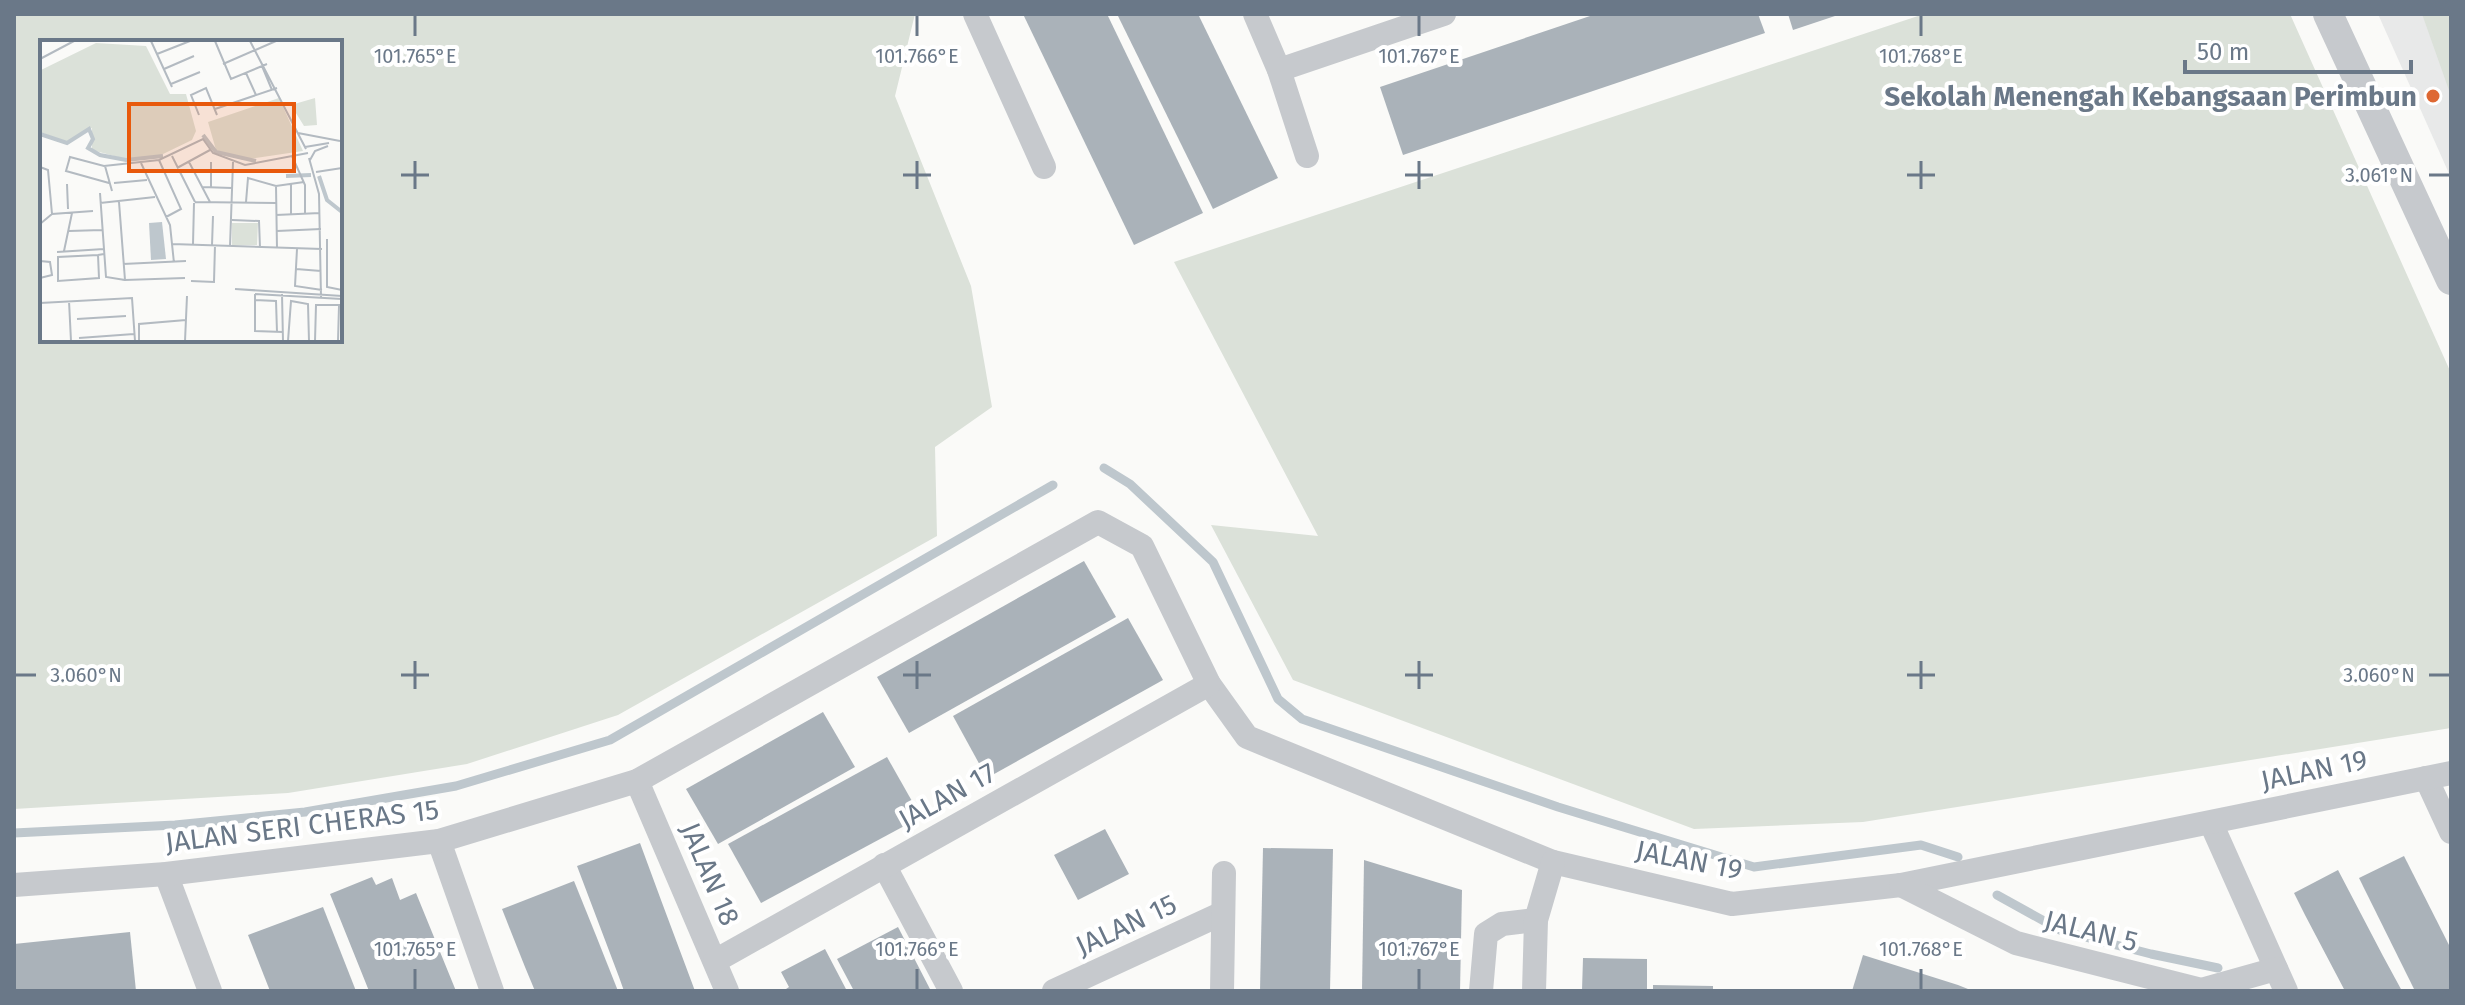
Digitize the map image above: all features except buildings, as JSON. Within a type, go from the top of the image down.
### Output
[{"type":"street","points":[[975,14],[1044,167]]},
{"type":"street","points":[[1255,14],[1279,70],[1307,156]]},
{"type":"street","points":[[1279,70],[1444,14]]},
{"type":"street","points":[[2328,14],[2451,280]]},
{"type":"street","name":"JALAN 19","points":[[637,781],[1098,522],[1142,546],[1209,684],[1247,737],[1553,862],[1732,904],[1901,885],[2451,773]]},
{"type":"street","name":"JALAN 17","points":[[715,961],[1209,684]]},
{"type":"street","points":[[2426,778],[2451,832]]},
{"type":"street","name":"JALAN SERI CHERAS 15","points":[[14,885],[166,874],[439,841],[637,781]]},
{"type":"street","name":"JALAN 18","points":[[637,781],[727,991]]},
{"type":"street","name":"JALAN 5","points":[[1901,885],[2016,943],[2201,990],[2281,980],[2211,823]]},
{"type":"street","points":[[439,841],[492,991]]},
{"type":"street","points":[[1534,991],[1536,920],[1553,862]]},
{"type":"street","points":[[884,865],[951,991]]},
{"type":"street","points":[[1222,991],[1224,873]]},
{"type":"street","points":[[166,874],[210,991]]},
{"type":"street","name":"JALAN 15","points":[[1054,991],[1223,913]]},
{"type":"street","points":[[1481,991],[1486,934],[1502,924],[1536,920]]},
{"type":"shaded area","points":[[14,14],[915,14],[895,96],[971,286],[992,407],[935,447],[937,536],[618,715],[467,764],[288,793],[14,809]]},
{"type":"shaded area","points":[[1924,14],[2290,14],[2451,373],[2451,728],[1863,822],[1694,829],[1293,680],[1211,525],[1318,536],[1174,262]]},
{"type":"shaded area","name":"Sekolah Menengah Kebangsaan Perimbun","points":[[2378,14],[2451,14],[2451,178]]},
{"type":"shaded area","points":[[2422,14],[2451,14],[2451,96]]},
{"type":"waterway","points":[[1104,468],[1130,484],[1213,562],[1278,699],[1302,719],[1558,807],[1754,867],[1921,845],[1958,857]]},
{"type":"waterway","points":[[14,833],[175,825],[305,812],[456,786],[610,740],[1053,485]]},
{"type":"waterway","points":[[1997,895],[2062,931],[2218,968]]},
{"type":"place","name":"Sekolah Menengah Kebangsaan Perimbun","points":[[2433,96]]}]
